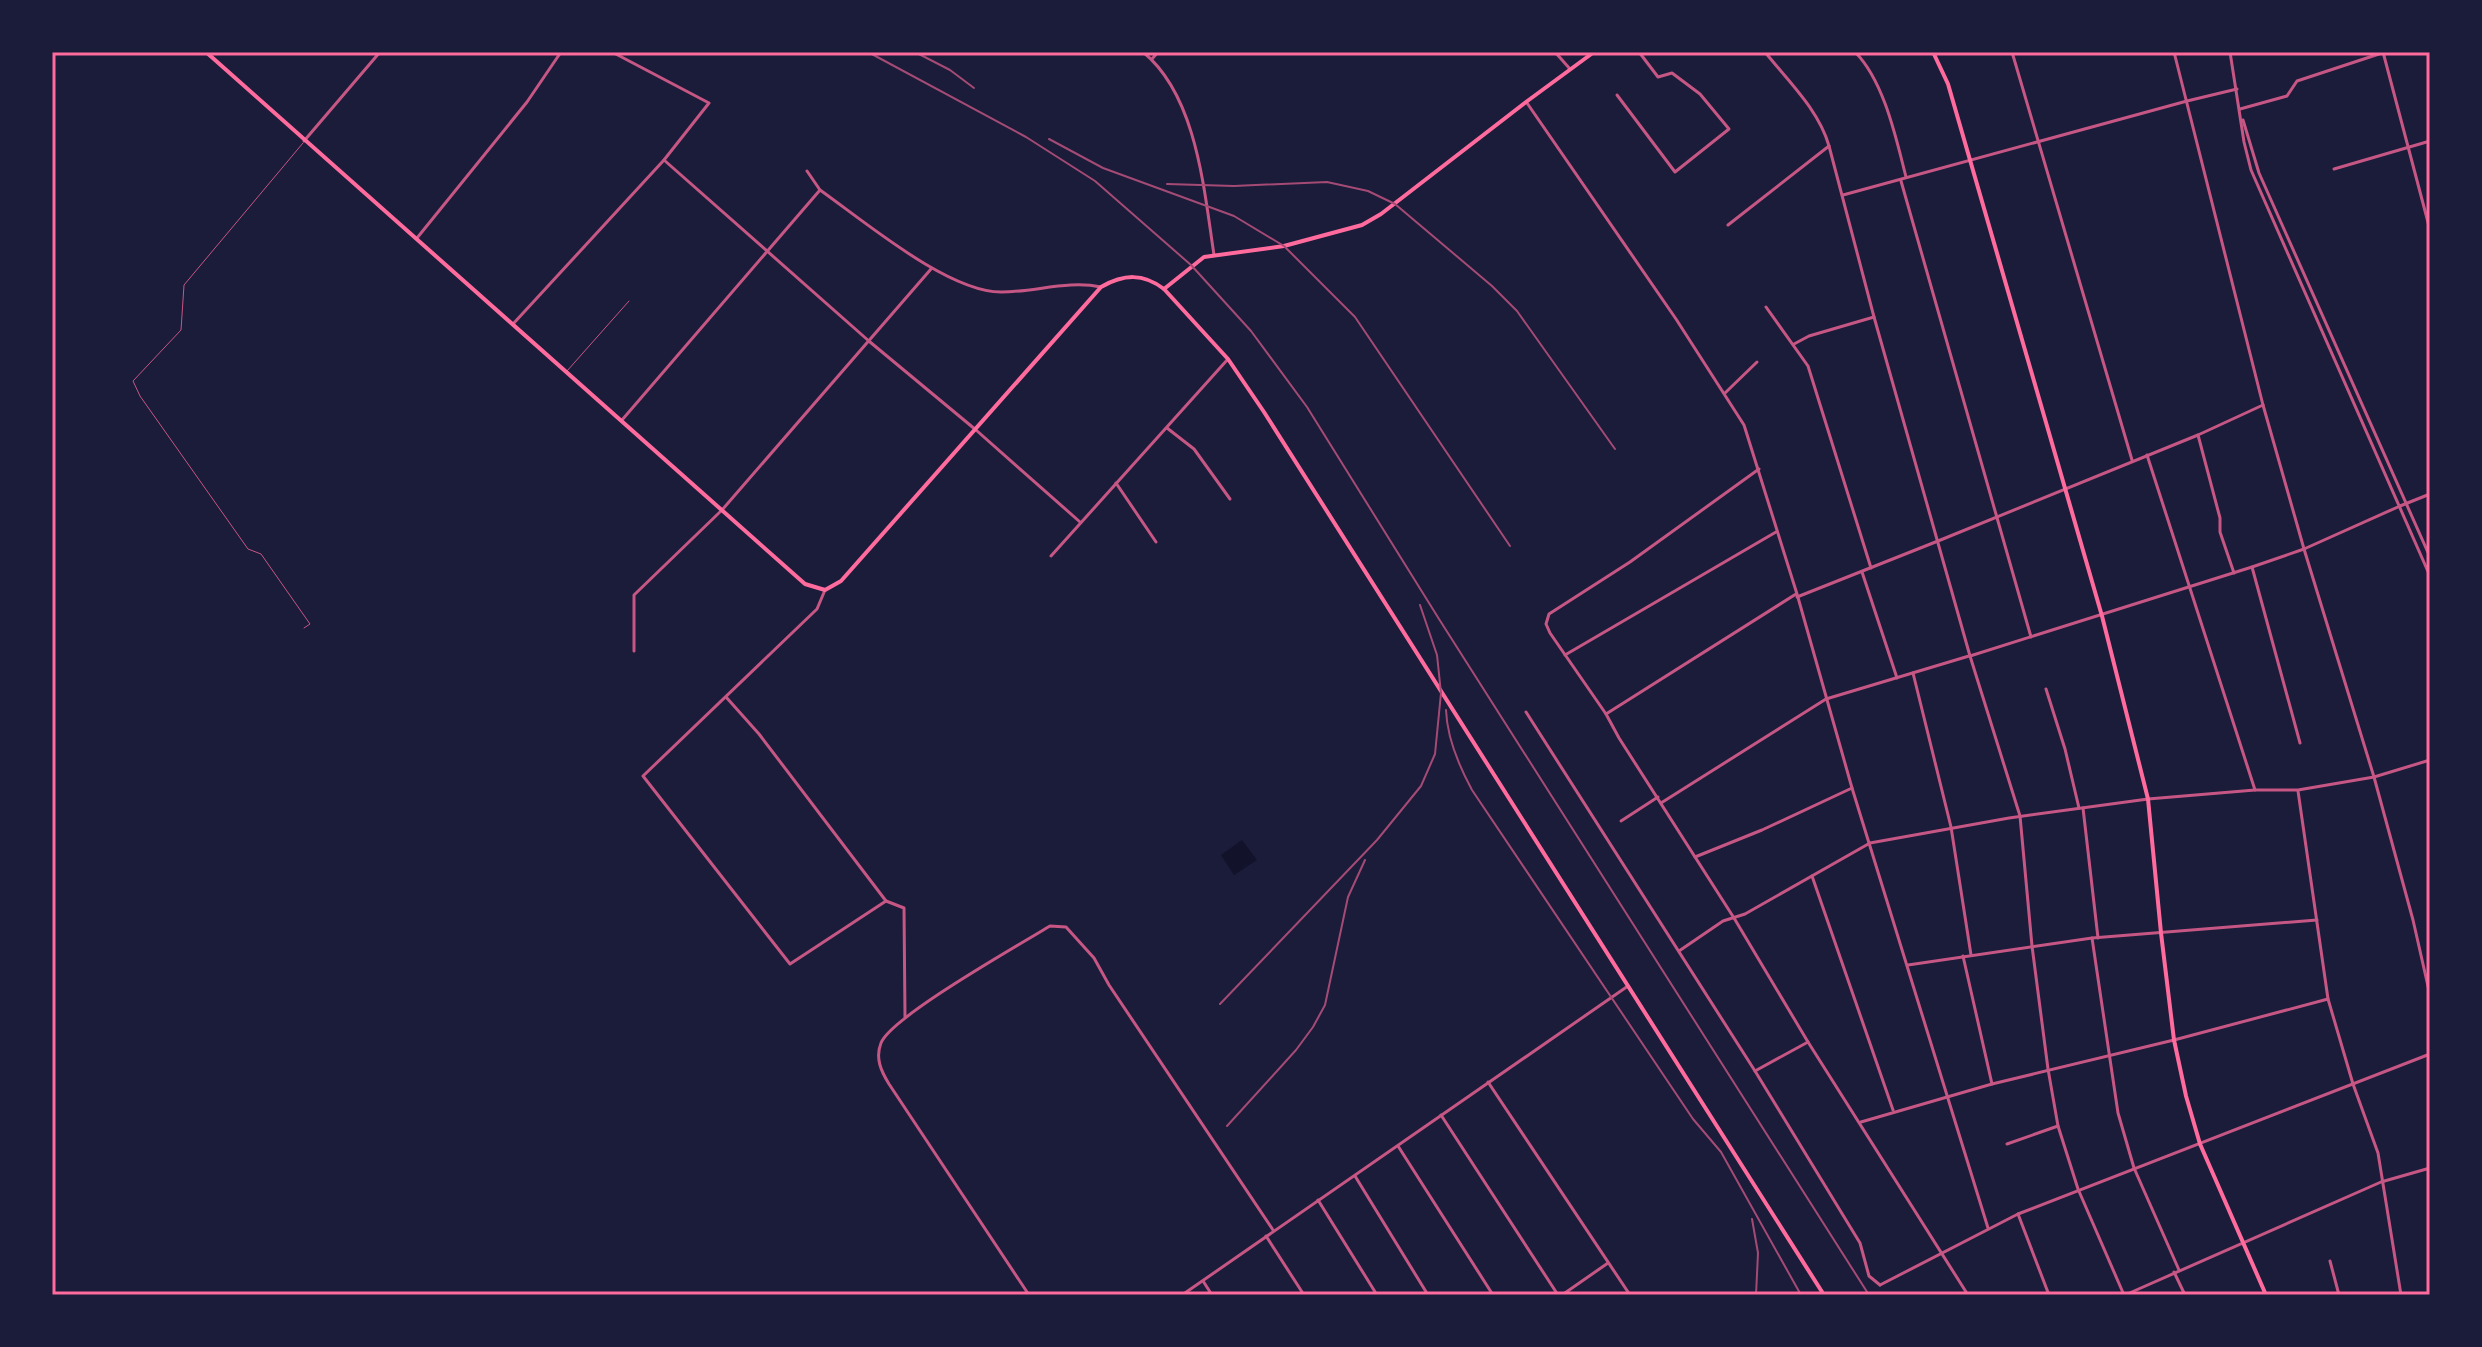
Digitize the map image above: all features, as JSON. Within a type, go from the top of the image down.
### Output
[{"type":"main road","points":[[206,52],[805,584],[825,590],[841,581],[1101,287],[1117,278],[1132,276],[1152,280],[1164,289],[1228,359],[1272,424],[1824,1295]]},
{"type":"main road","points":[[1164,289],[1204,257],[1284,246],[1362,225],[1395,204],[1594,52]]},
{"type":"main road","points":[[1933,52],[1948,84],[2102,616],[2148,799],[2174,1040],[2200,1144],[2266,1295]]},
{"type":"street","points":[[304,141],[380,52]]},
{"type":"street","points":[[417,238],[527,102],[561,52]]},
{"type":"street","points":[[513,324],[664,160],[709,103],[612,52]]},
{"type":"street","points":[[1143,52],[1152,59],[1180,99],[1199,169],[1214,255]]},
{"type":"street","points":[[1152,59],[1158,52]]},
{"type":"street","points":[[1555,52],[1570,69]]},
{"type":"street","points":[[1617,95],[1675,172],[1729,129],[1700,94],[1672,73],[1658,77],[1639,52]]},
{"type":"street","points":[[1765,52],[1815,114],[1825,132],[1970,656],[2020,816],[2032,946],[2058,1126],[2078,1189],[2124,1295],[2381,1182],[2430,1168]]},
{"type":"street","points":[[1855,52],[1865,61],[1882,93],[1907,179]]},
{"type":"street","points":[[2012,52],[2132,460]]},
{"type":"street","points":[[2174,52],[2263,405],[2374,777],[2430,995]]},
{"type":"street","points":[[2230,52],[2251,170],[2430,576]]},
{"type":"street","points":[[2240,109],[2287,96],[2297,81],[2384,52],[2429,226],[2430,279]]},
{"type":"street","points":[[1843,195],[2237,89]]},
{"type":"street","points":[[1526,102],[1744,425],[1988,1228]]},
{"type":"street","points":[[2240,109],[2259,173],[2430,557]]},
{"type":"street","points":[[2334,169],[2430,141]]},
{"type":"street","points":[[1728,225],[1829,146]]},
{"type":"street","points":[[664,160],[1080,522]]},
{"type":"street","points":[[807,171],[820,190],[931,269],[972,286],[999,293],[1084,283],[1101,287]]},
{"type":"street","points":[[1901,181],[2031,637]]},
{"type":"street","points":[[622,420],[820,190]]},
{"type":"street","points":[[634,651],[634,595],[722,510],[931,269]]},
{"type":"street","points":[[1766,307],[1808,366],[1871,568]]},
{"type":"street","points":[[1793,345],[1809,336],[1874,317]]},
{"type":"street","points":[[1051,556],[1228,359]]},
{"type":"street","points":[[1724,393],[1757,362]]},
{"type":"street","points":[[1606,714],[1797,596],[2198,435],[2263,405]]},
{"type":"street","points":[[1167,428],[1194,449],[1230,499]]},
{"type":"street","points":[[2198,435],[2220,518],[2220,532],[2234,573]]},
{"type":"street","points":[[2147,455],[2255,790]]},
{"type":"street","points":[[1759,469],[1630,562],[1549,614],[1546,624],[1606,714],[1968,1295]]},
{"type":"street","points":[[1116,483],[1156,542]]},
{"type":"street","points":[[1661,803],[1826,699],[2102,616],[2252,567],[2304,549],[2430,494]]},
{"type":"street","points":[[1565,655],[1777,531]]},
{"type":"street","points":[[2252,567],[2300,743]]},
{"type":"street","points":[[1862,572],[1897,678]]},
{"type":"street","points":[[825,590],[817,609],[643,776],[790,964],[886,901]]},
{"type":"street","points":[[1913,673],[1951,827],[1971,955]]},
{"type":"street","points":[[2046,689],[2081,808],[2098,938]]},
{"type":"street","points":[[726,697],[759,734],[886,901],[904,908],[905,1017]]},
{"type":"street","points":[[1526,712],[1755,1071],[1860,1243],[1869,1276],[1880,1285],[2018,1214],[2430,1054]]},
{"type":"street","points":[[1679,951],[1723,921],[1745,914],[1870,843],[2020,816],[2148,799],[2255,790],[2298,790],[2374,777],[2430,760]]},
{"type":"street","points":[[1695,857],[1852,788]]},
{"type":"street","points":[[2298,790],[2328,999],[2353,1084],[2378,1153],[2401,1295]]},
{"type":"street","points":[[1621,821],[1658,797]]},
{"type":"street","points":[[1812,876],[1894,1111]]},
{"type":"street","points":[[1906,965],[2092,938],[2317,920]]},
{"type":"street","points":[[1029,1295],[880,1070],[878,1059],[881,1042],[905,1017],[1050,926],[1066,927],[1094,958],[1274,1231]]},
{"type":"street","points":[[2092,938],[2118,1113],[2134,1168],[2185,1295]]},
{"type":"street","points":[[1963,956],[1992,1084]]},
{"type":"street","points":[[1182,1295],[1628,986]]},
{"type":"street","points":[[1861,1122],[2048,1069],[2108,1057],[2328,999]]},
{"type":"street","points":[[1755,1071],[1808,1042]]},
{"type":"street","points":[[1488,1082],[1630,1295]]},
{"type":"street","points":[[1441,1115],[1560,1295],[1608,1263]]},
{"type":"street","points":[[2007,1144],[2058,1126]]},
{"type":"street","points":[[1397,1145],[1493,1295]]},
{"type":"street","points":[[1354,1175],[1428,1295]]},
{"type":"street","points":[[1318,1200],[1377,1295]]},
{"type":"street","points":[[2018,1214],[2049,1295]]},
{"type":"street","points":[[1266,1236],[1304,1295]]},
{"type":"street","points":[[2330,1261],[2339,1295]]},
{"type":"street","points":[[1203,1280],[1212,1295]]},
{"type":"lane","points":[[304,141],[184,285],[181,330],[133,381],[140,396],[248,549],[261,554],[302,612],[310,624],[304,628]]},
{"type":"lane","points":[[567,371],[629,301]]},
{"type":"shaded area","points":[[1242,840],[1257,860],[1234,875],[1221,855]]},
{"type":"railway","points":[[868,52],[1026,137],[1095,181],[1191,265],[1251,331],[1307,407],[1869,1295]]},
{"type":"railway","points":[[915,52],[950,70],[974,88]]},
{"type":"railway","points":[[1049,139],[1103,168],[1234,216],[1284,246],[1355,317],[1510,546]]},
{"type":"railway","points":[[1167,184],[1234,186],[1327,182],[1368,191],[1395,204],[1517,311],[1615,449]]},
{"type":"railway","points":[[1220,1004],[1377,840],[1421,786],[1435,754],[1441,693],[1437,655],[1420,605]]},
{"type":"railway","points":[[1446,710],[1454,752],[1472,790],[1693,1119],[1721,1152],[1801,1295]]},
{"type":"railway","points":[[1227,1126],[1296,1050],[1325,1005],[1348,897],[1365,860]]},
{"type":"railway","points":[[1752,1219],[1758,1253],[1756,1295]]}]
